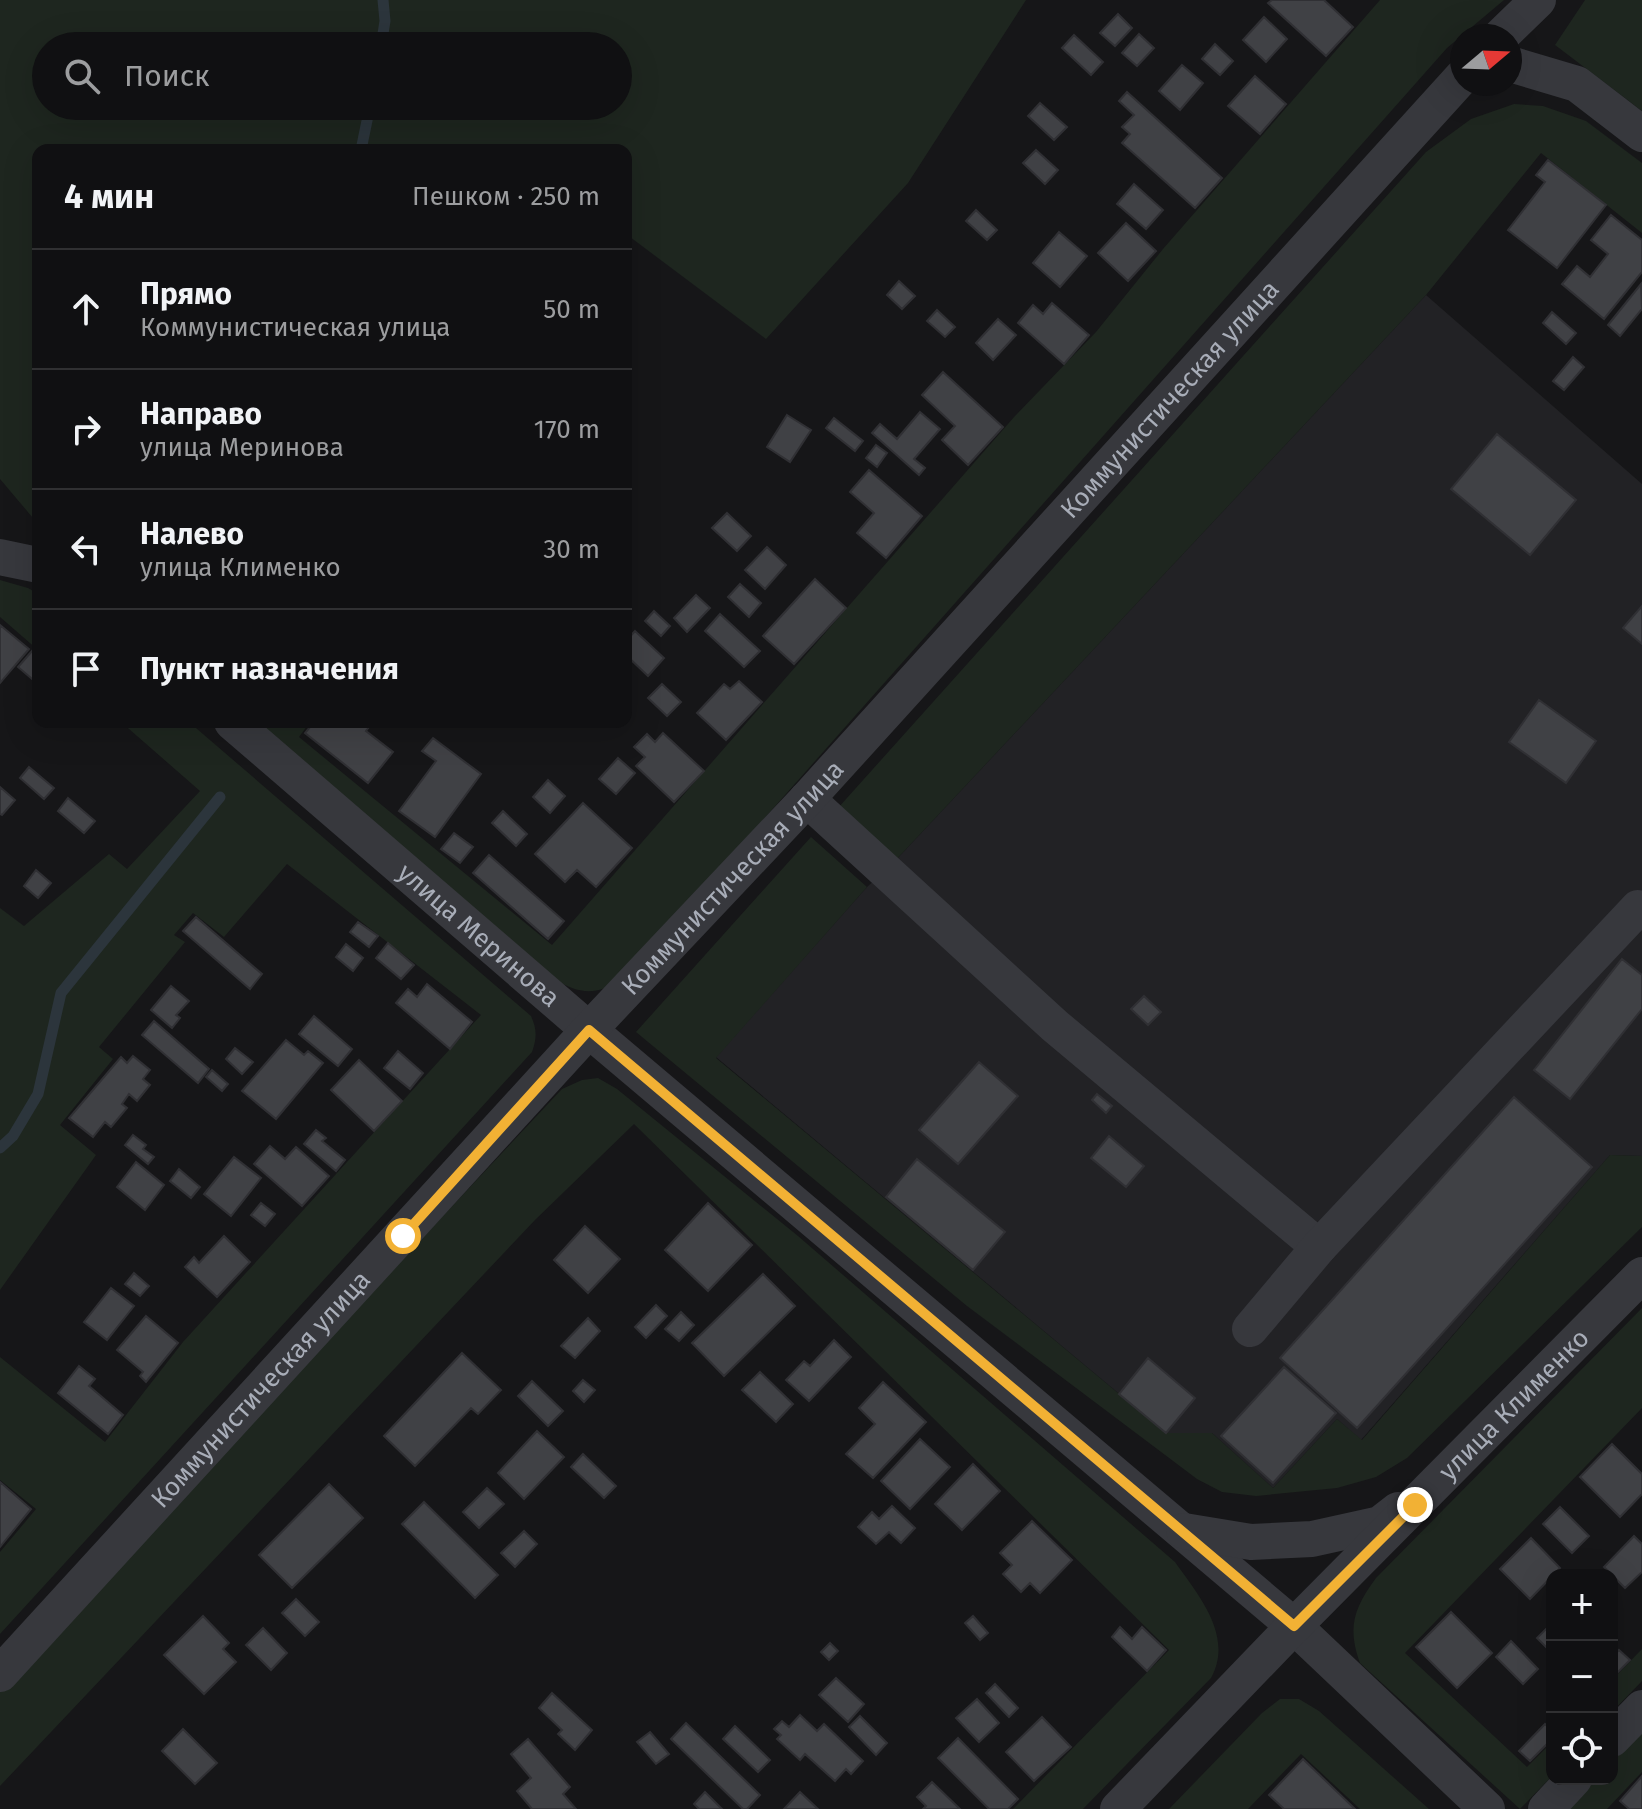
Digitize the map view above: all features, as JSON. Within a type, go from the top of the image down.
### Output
[{"type":"street","points":[[1513,24],[1538,0]]},
{"type":"street","points":[[1522,68],[1577,84],[1642,134]]},
{"type":"street","name":"Коммунистическая улица","points":[[0,1674],[589,1030],[807,799],[1450,90]]},
{"type":"street","name":"улица Меринова","points":[[240,729],[589,1030],[1294,1626],[1487,1809]]},
{"type":"street","points":[[807,799],[1055,1026],[1319,1247]]},
{"type":"street","points":[[1250,1329],[1319,1247],[1638,908]]},
{"type":"street","name":"улица Клименко","points":[[1118,1809],[1294,1626],[1642,1275]]},
{"type":"street","points":[[1183,1531],[1251,1542],[1312,1539],[1380,1524],[1456,1465]]},
{"type":"street","points":[[1618,1733],[1642,1708]]},
{"type":"street","points":[[1546,1809],[1568,1785]]},
{"type":"shaded area","points":[[0,0],[1026,0],[908,183],[766,339],[632,238],[632,144],[32,144],[32,517],[0,479]]},
{"type":"shaded area","points":[[1380,0],[1504,0],[1476,24],[1450,24],[1450,45],[621,980],[603,989],[587,991],[571,988],[554,979],[263,728],[306,728],[299,737],[552,945],[1015,416],[1096,332],[1163,249]]},
{"type":"shaded area","points":[[1585,0],[1642,0],[1642,111],[1555,45]]},
{"type":"shaded area","points":[[1514,104],[1543,106],[1586,121],[1642,163],[1642,233],[1541,153],[1426,295],[893,863],[838,808],[1426,152],[1471,119]]},
{"type":"shaded area","points":[[1426,295],[1642,484],[1642,1156],[1610,1155],[1361,1440],[1337,1419],[1273,1488],[1212,1433],[1166,1433],[716,1057],[867,887],[893,863]]},
{"type":"shaded area","points":[[0,580],[32,590],[32,645],[0,617]]},
{"type":"shaded area","points":[[128,728],[196,728],[531,1016],[535,1029],[532,1052],[0,1634],[0,1552],[36,1509],[0,1480],[0,1357],[105,1442],[183,1342],[481,1015],[287,864],[224,937],[193,913],[174,935],[185,942],[99,1047],[113,1059],[60,1125],[96,1155],[0,1290],[0,908],[24,926],[109,854],[127,869],[200,791]]},
{"type":"shaded area","points":[[811,837],[867,887],[716,1058],[1166,1433],[1212,1433],[1273,1488],[1337,1419],[1362,1440],[1610,1155],[1642,1156],[1642,1227],[1407,1458],[1376,1477],[1337,1488],[1256,1496],[1222,1492],[1197,1479],[967,1306],[636,1032]]},
{"type":"shaded area","points":[[598,1078],[617,1089],[798,1236],[1175,1562],[1203,1603],[1216,1632],[1217,1662],[1211,1678],[1083,1809],[1013,1809],[1169,1650],[634,1124],[535,1220],[0,1786],[0,1688],[562,1089],[582,1080]]},
{"type":"shaded area","points":[[1642,1308],[1642,1408],[1405,1653],[1527,1767],[1546,1748],[1546,1782],[1520,1809],[1360,1663],[1354,1639],[1355,1618],[1362,1599],[1376,1578]]},
{"type":"shaded area","points":[[1642,1649],[1642,1681],[1618,1706],[1618,1674]]},
{"type":"shaded area","points":[[1280,1699],[1299,1699],[1319,1711],[1429,1809],[1360,1809],[1301,1754],[1248,1809],[1169,1809],[1262,1713]]},
{"type":"shaded area","points":[[1642,1730],[1642,1772],[1607,1809],[1567,1809],[1589,1785],[1618,1785],[1618,1756]]},
{"type":"building","points":[[1272,0],[1324,0],[1353,27],[1326,56],[1268,3]]},
{"type":"building","points":[[1118,14],[1132,28],[1115,46],[1100,33]]},
{"type":"building","points":[[1264,17],[1287,39],[1266,62],[1243,40]]},
{"type":"building","points":[[1139,34],[1154,48],[1137,66],[1122,53]]},
{"type":"building","points":[[1074,35],[1103,62],[1091,75],[1062,48]]},
{"type":"building","points":[[1215,44],[1233,61],[1220,75],[1202,59]]},
{"type":"building","points":[[1182,65],[1203,83],[1180,110],[1159,91]]},
{"type":"building","points":[[1255,76],[1286,104],[1260,134],[1228,106]]},
{"type":"building","points":[[1127,92],[1222,178],[1195,208],[1122,143],[1130,134],[1122,127],[1134,115],[1119,101]]},
{"type":"building","points":[[1040,103],[1067,127],[1054,140],[1028,116]]},
{"type":"building","points":[[1036,150],[1058,170],[1045,184],[1023,163]]},
{"type":"building","points":[[1548,160],[1606,205],[1557,268],[1508,230],[1545,182],[1536,175]]},
{"type":"building","points":[[1134,184],[1163,210],[1146,229],[1117,204]]},
{"type":"building","points":[[976,210],[997,230],[987,240],[966,221]]},
{"type":"building","points":[[1611,215],[1642,240],[1642,272],[1604,319],[1562,284],[1577,266],[1590,277],[1608,254],[1591,240]]},
{"type":"building","points":[[1126,223],[1156,251],[1128,281],[1098,253]]},
{"type":"building","points":[[1059,232],[1087,256],[1060,287],[1033,263]]},
{"type":"building","points":[[899,281],[915,296],[902,309],[887,295]]},
{"type":"building","points":[[1641,284],[1642,309],[1620,336],[1608,325]]},
{"type":"building","points":[[1052,303],[1089,335],[1064,364],[1018,323],[1033,305],[1043,314]]},
{"type":"building","points":[[937,310],[955,327],[945,337],[927,321]]},
{"type":"building","points":[[1552,312],[1576,333],[1566,344],[1543,323]]},
{"type":"building","points":[[998,319],[1016,335],[993,360],[976,343]]},
{"type":"building","points":[[1573,357],[1584,367],[1564,390],[1553,381]]},
{"type":"building","points":[[943,372],[1003,427],[968,465],[942,440],[955,426],[922,395]]},
{"type":"building","points":[[920,412],[940,429],[914,459],[925,468],[919,475],[872,433],[880,424],[897,439]]},
{"type":"building","points":[[787,415],[811,430],[790,462],[767,447]]},
{"type":"building","points":[[834,418],[863,441],[855,451],[826,428]]},
{"type":"building","points":[[1497,434],[1576,500],[1530,555],[1451,489]]},
{"type":"building","points":[[876,445],[887,453],[877,467],[866,458]]},
{"type":"building","points":[[869,470],[922,516],[886,558],[857,533],[874,513],[850,492]]},
{"type":"building","points":[[727,513],[751,536],[737,551],[712,528]]},
{"type":"building","points":[[767,547],[786,565],[765,589],[745,570]]},
{"type":"building","points":[[815,579],[846,608],[794,664],[763,636]]},
{"type":"building","points":[[740,584],[761,603],[749,617],[728,597]]},
{"type":"building","points":[[696,595],[710,608],[687,632],[674,618]]},
{"type":"building","points":[[1642,606],[1642,644],[1623,628]]},
{"type":"building","points":[[654,611],[670,626],[661,636],[645,621]]},
{"type":"building","points":[[720,614],[760,651],[744,667],[705,631]]},
{"type":"building","points":[[0,625],[29,649],[0,683]]},
{"type":"building","points":[[635,631],[664,658],[648,676],[632,661],[632,634]]},
{"type":"building","points":[[32,651],[32,679],[18,667]]},
{"type":"building","points":[[739,681],[762,702],[726,740],[697,713],[724,684],[730,689]]},
{"type":"building","points":[[662,684],[681,702],[667,716],[648,698]]},
{"type":"building","points":[[1539,700],[1596,741],[1566,783],[1509,742]]},
{"type":"building","points":[[309,728],[368,728],[366,731],[393,752],[368,783],[305,733]]},
{"type":"building","points":[[663,733],[704,771],[674,802],[636,766],[645,757],[634,747],[647,734],[655,742]]},
{"type":"building","points":[[433,738],[481,774],[435,837],[399,811],[436,761],[422,751]]},
{"type":"building","points":[[618,758],[635,773],[616,794],[599,779]]},
{"type":"building","points":[[29,767],[54,788],[44,799],[20,778]]},
{"type":"building","points":[[548,780],[565,796],[550,813],[533,797]]},
{"type":"building","points":[[0,787],[15,800],[2,815],[0,814]]},
{"type":"building","points":[[68,798],[95,821],[84,833],[58,811]]},
{"type":"building","points":[[583,803],[632,848],[596,887],[577,870],[565,882],[535,854]]},
{"type":"building","points":[[503,811],[527,834],[516,846],[492,823]]},
{"type":"building","points":[[454,833],[473,847],[460,863],[441,849]]},
{"type":"building","points":[[489,855],[564,921],[548,939],[473,873]]},
{"type":"building","points":[[36,870],[51,883],[38,898],[24,886]]},
{"type":"building","points":[[196,917],[262,974],[250,989],[183,931]]},
{"type":"building","points":[[358,922],[378,936],[369,947],[350,932]]},
{"type":"building","points":[[388,943],[414,965],[401,979],[376,958]]},
{"type":"building","points":[[346,944],[363,958],[353,971],[336,957]]},
{"type":"building","points":[[1622,959],[1642,975],[1642,1009],[1570,1099],[1534,1070]]},
{"type":"building","points":[[427,984],[472,1022],[450,1049],[396,1003],[408,989],[417,997]]},
{"type":"building","points":[[171,986],[189,1001],[176,1015],[180,1018],[172,1028],[151,1010]]},
{"type":"building","points":[[1144,996],[1161,1012],[1148,1025],[1131,1009]]},
{"type":"building","points":[[314,1016],[352,1049],[338,1066],[299,1034]]},
{"type":"building","points":[[154,1021],[209,1069],[198,1083],[142,1035]]},
{"type":"building","points":[[286,1040],[304,1055],[308,1051],[323,1063],[276,1119],[242,1091]]},
{"type":"building","points":[[235,1048],[253,1062],[242,1074],[226,1059]]},
{"type":"building","points":[[398,1051],[423,1073],[410,1089],[384,1068]]},
{"type":"building","points":[[133,1056],[150,1070],[143,1079],[150,1085],[137,1101],[129,1094],[122,1104],[127,1108],[111,1127],[105,1122],[93,1137],[69,1118],[121,1057],[127,1063]]},
{"type":"building","points":[[359,1060],[402,1101],[374,1131],[331,1090]]},
{"type":"building","points":[[979,1062],[1018,1096],[958,1164],[919,1130]]},
{"type":"building","points":[[212,1070],[228,1084],[222,1091],[206,1077]]},
{"type":"building","points":[[1097,1094],[1112,1106],[1106,1113],[1092,1100]]},
{"type":"building","points":[[1514,1097],[1592,1167],[1357,1428],[1280,1358]]},
{"type":"building","points":[[316,1130],[326,1138],[322,1141],[345,1160],[336,1171],[304,1144]]},
{"type":"building","points":[[133,1135],[146,1145],[143,1149],[154,1157],[148,1164],[125,1145]]},
{"type":"building","points":[[1109,1136],[1144,1166],[1126,1187],[1091,1158]]},
{"type":"building","points":[[270,1146],[285,1159],[296,1147],[329,1176],[302,1206],[254,1164]]},
{"type":"building","points":[[234,1157],[261,1178],[231,1216],[204,1194]]},
{"type":"building","points":[[917,1159],[1005,1232],[973,1270],[886,1197]]},
{"type":"building","points":[[136,1162],[164,1185],[145,1210],[117,1187]]},
{"type":"building","points":[[179,1169],[200,1187],[191,1198],[170,1181]]},
{"type":"building","points":[[261,1203],[275,1214],[265,1226],[251,1215]]},
{"type":"building","points":[[708,1203],[752,1245],[708,1291],[665,1250]]},
{"type":"building","points":[[585,1226],[620,1259],[588,1293],[554,1260]]},
{"type":"building","points":[[224,1236],[250,1262],[217,1297],[185,1267],[194,1257],[199,1263]]},
{"type":"building","points":[[134,1273],[149,1286],[140,1296],[125,1284]]},
{"type":"building","points":[[763,1274],[795,1306],[724,1376],[692,1343]]},
{"type":"building","points":[[111,1288],[134,1306],[107,1340],[84,1322]]},
{"type":"building","points":[[656,1305],[667,1316],[646,1338],[635,1327]]},
{"type":"building","points":[[681,1312],[694,1325],[679,1341],[665,1329]]},
{"type":"building","points":[[146,1316],[178,1343],[146,1382],[140,1376],[143,1372],[117,1350]]},
{"type":"building","points":[[588,1318],[600,1331],[575,1358],[561,1346]]},
{"type":"building","points":[[834,1340],[851,1357],[809,1401],[786,1380],[804,1361],[810,1366]]},
{"type":"building","points":[[462,1353],[501,1390],[478,1414],[471,1408],[415,1466],[384,1436]]},
{"type":"building","points":[[1148,1358],[1195,1398],[1166,1433],[1119,1394]]},
{"type":"building","points":[[79,1366],[95,1379],[89,1386],[123,1415],[108,1434],[58,1393]]},
{"type":"building","points":[[1284,1367],[1336,1413],[1273,1483],[1221,1436]]},
{"type":"building","points":[[760,1372],[793,1404],[776,1422],[742,1390]]},
{"type":"building","points":[[583,1380],[595,1390],[584,1402],[573,1391]]},
{"type":"building","points":[[532,1381],[563,1411],[548,1426],[518,1396]]},
{"type":"building","points":[[883,1382],[926,1422],[873,1478],[846,1454],[875,1424],[859,1408]]},
{"type":"building","points":[[537,1431],[564,1457],[524,1499],[498,1473]]},
{"type":"building","points":[[920,1439],[950,1467],[910,1509],[881,1481]]},
{"type":"building","points":[[1612,1444],[1642,1474],[1642,1494],[1620,1517],[1580,1477]]},
{"type":"building","points":[[583,1454],[616,1486],[604,1498],[571,1467]]},
{"type":"building","points":[[973,1464],[1000,1491],[962,1530],[935,1504]]},
{"type":"building","points":[[0,1482],[31,1509],[0,1547]]},
{"type":"building","points":[[329,1484],[363,1518],[292,1588],[259,1555]]},
{"type":"building","points":[[487,1488],[504,1504],[479,1528],[463,1512]]},
{"type":"building","points":[[424,1502],[498,1575],[475,1598],[402,1524]]},
{"type":"building","points":[[892,1506],[915,1528],[901,1543],[889,1532],[876,1544],[858,1527],[872,1512],[879,1519]]},
{"type":"building","points":[[1560,1507],[1589,1536],[1572,1553],[1543,1524]]},
{"type":"building","points":[[1032,1521],[1072,1560],[1040,1593],[1030,1583],[1021,1592],[1003,1574],[1012,1565],[1000,1553]]},
{"type":"building","points":[[524,1531],[537,1544],[515,1567],[501,1553]]},
{"type":"building","points":[[1634,1536],[1642,1544],[1642,1572],[1625,1588],[1618,1581],[1618,1569],[1604,1567]]},
{"type":"building","points":[[1531,1538],[1560,1568],[1546,1569],[1546,1582],[1530,1599],[1500,1569]]},
{"type":"building","points":[[296,1599],[319,1622],[305,1636],[282,1613]]},
{"type":"building","points":[[1451,1612],[1492,1653],[1457,1688],[1416,1647]]},
{"type":"building","points":[[203,1616],[229,1643],[223,1649],[236,1662],[204,1694],[164,1655]]},
{"type":"building","points":[[973,1616],[988,1633],[980,1640],[965,1623]]},
{"type":"building","points":[[1120,1627],[1132,1639],[1142,1627],[1166,1650],[1147,1671],[1112,1637]]},
{"type":"building","points":[[263,1628],[287,1653],[271,1670],[246,1645]]},
{"type":"building","points":[[1546,1629],[1546,1647],[1537,1638]]},
{"type":"building","points":[[1511,1641],[1538,1669],[1523,1684],[1496,1657]]},
{"type":"building","points":[[830,1643],[838,1651],[829,1660],[821,1652]]},
{"type":"building","points":[[1618,1651],[1630,1660],[1618,1672]]},
{"type":"building","points":[[836,1678],[864,1704],[848,1722],[819,1695]]},
{"type":"building","points":[[995,1684],[1018,1708],[1009,1717],[986,1693]]},
{"type":"building","points":[[552,1693],[592,1730],[575,1750],[558,1734],[562,1730],[539,1708]]},
{"type":"building","points":[[977,1699],[999,1723],[979,1742],[956,1718]]},
{"type":"building","points":[[800,1715],[817,1731],[824,1724],[863,1761],[851,1774],[846,1769],[835,1781],[805,1754],[800,1760],[777,1739],[781,1735],[774,1729],[782,1721],[789,1727]]},
{"type":"building","points":[[860,1716],[887,1743],[876,1755],[849,1727]]},
{"type":"building","points":[[1042,1717],[1071,1747],[1034,1781],[1006,1752]]},
{"type":"building","points":[[686,1723],[760,1795],[747,1809],[743,1809],[671,1739]]},
{"type":"building","points":[[1546,1725],[1546,1745],[1530,1761],[1519,1751]]},
{"type":"building","points":[[735,1726],[770,1760],[758,1772],[723,1739]]},
{"type":"building","points":[[183,1729],[217,1763],[195,1784],[162,1751]]},
{"type":"building","points":[[650,1732],[669,1754],[656,1764],[637,1742]]},
{"type":"building","points":[[958,1738],[1018,1799],[1008,1809],[989,1809],[938,1758]]},
{"type":"building","points":[[528,1739],[570,1787],[563,1794],[576,1809],[532,1809],[517,1791],[531,1778],[511,1754]]},
{"type":"building","points":[[1303,1759],[1355,1809],[1284,1809],[1269,1795]]},
{"type":"building","points":[[1642,1776],[1642,1809],[1629,1809],[1620,1801]]},
{"type":"building","points":[[932,1782],[960,1809],[923,1809],[926,1806],[917,1797]]},
{"type":"building","points":[[705,1792],[722,1809],[699,1809],[694,1804]]},
{"type":"building","points":[[800,1792],[818,1809],[784,1809]]},
{"type":"waterway","points":[[383,0],[383,32]]},
{"type":"waterway","points":[[362,144],[367,120]]},
{"type":"waterway","points":[[0,1148],[13,1136],[38,1094],[61,993],[220,797]]},
{"type":"route","points":[[403,1236],[589,1030],[1294,1626],[1415,1505]]}]
